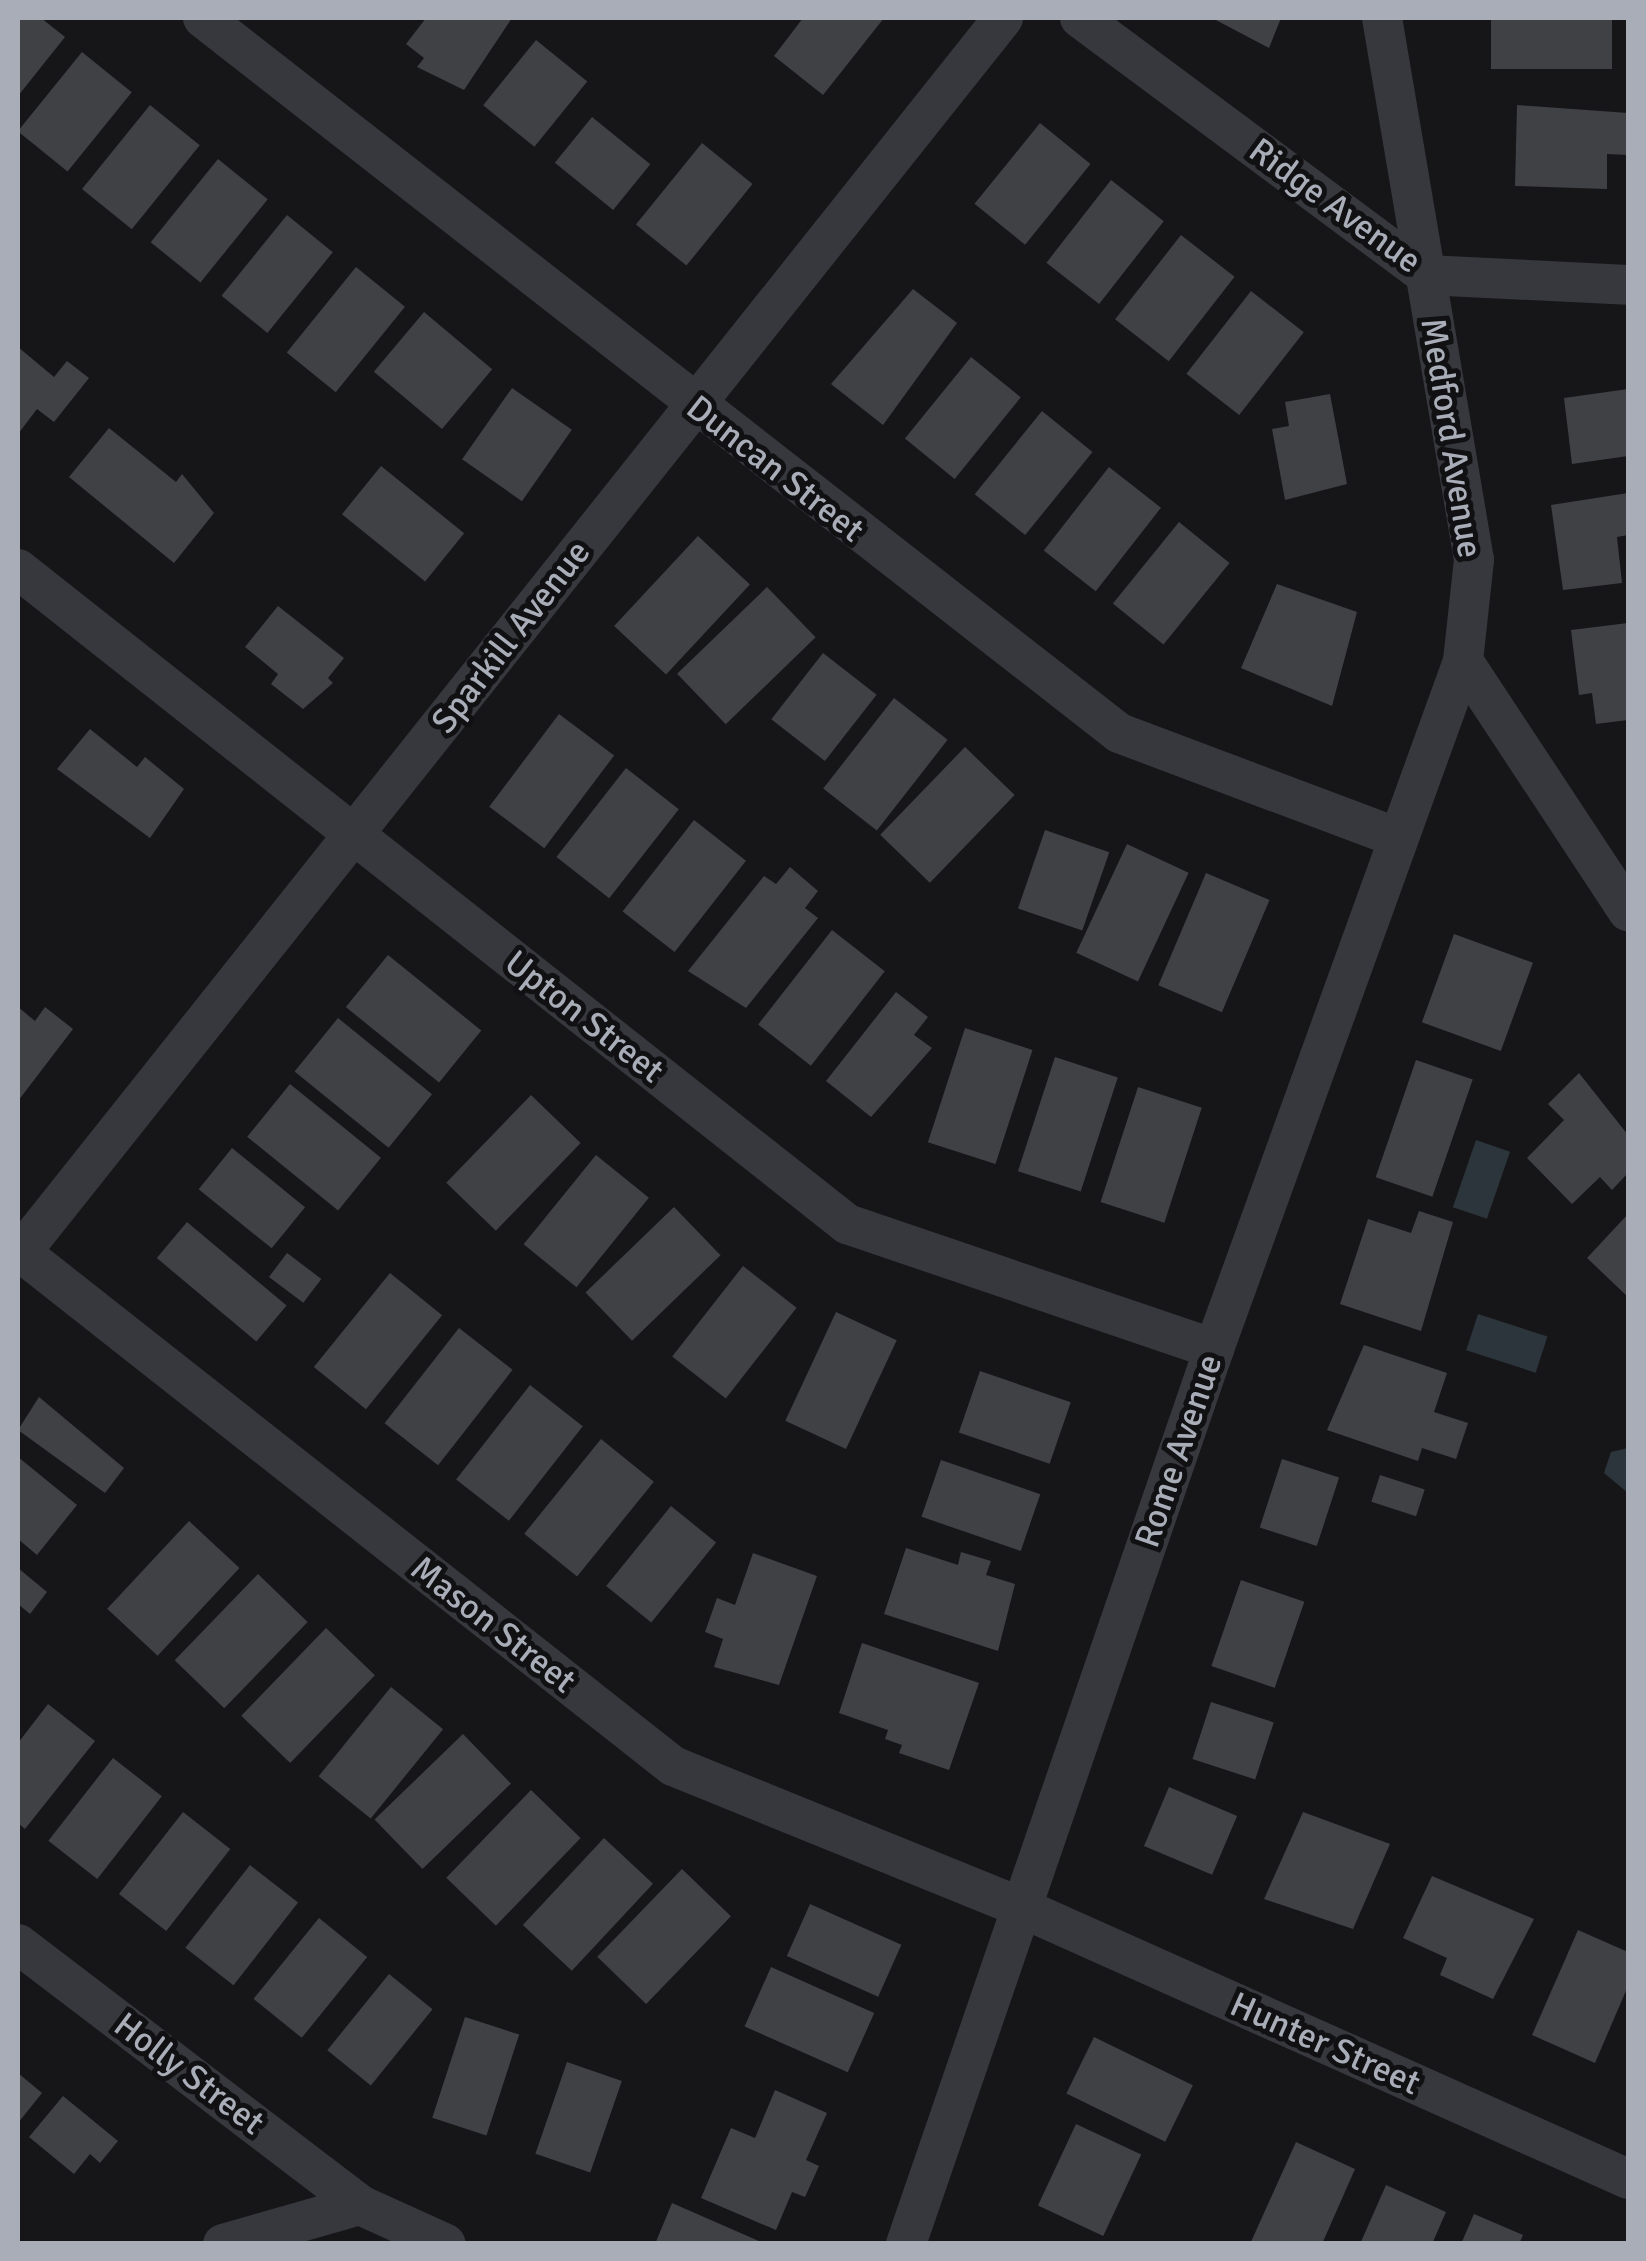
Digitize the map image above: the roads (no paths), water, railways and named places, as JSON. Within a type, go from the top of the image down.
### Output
[{"type":"street","name":"Duncan Street","points":[[203,18],[693,406],[1119,732],[1396,838]]},
{"type":"street","name":"Sparkill Avenue","points":[[18,1253],[1003,18]]},
{"type":"street","name":"Ridge Avenue","points":[[1080,18],[1426,275],[1628,285]]},
{"type":"street","name":"Medford Avenue","points":[[1382,18],[1474,560],[1463,662]]},
{"type":"street","name":"Upton Street","points":[[18,569],[847,1224],[1214,1349]]},
{"type":"street","name":"Rome Avenue","points":[[906,2244],[1214,1349],[1396,838],[1463,662]]},
{"type":"street","points":[[1463,662],[1628,911]]},
{"type":"street","name":"Mason Street","points":[[18,1253],[673,1766],[1022,1908]]},
{"type":"street","name":"Hunter Street","points":[[1022,1908],[1628,2179]]},
{"type":"street","name":"Holly Street","points":[[18,1944],[360,2205],[446,2244]]},
{"type":"street","points":[[223,2244],[360,2205]]}]
